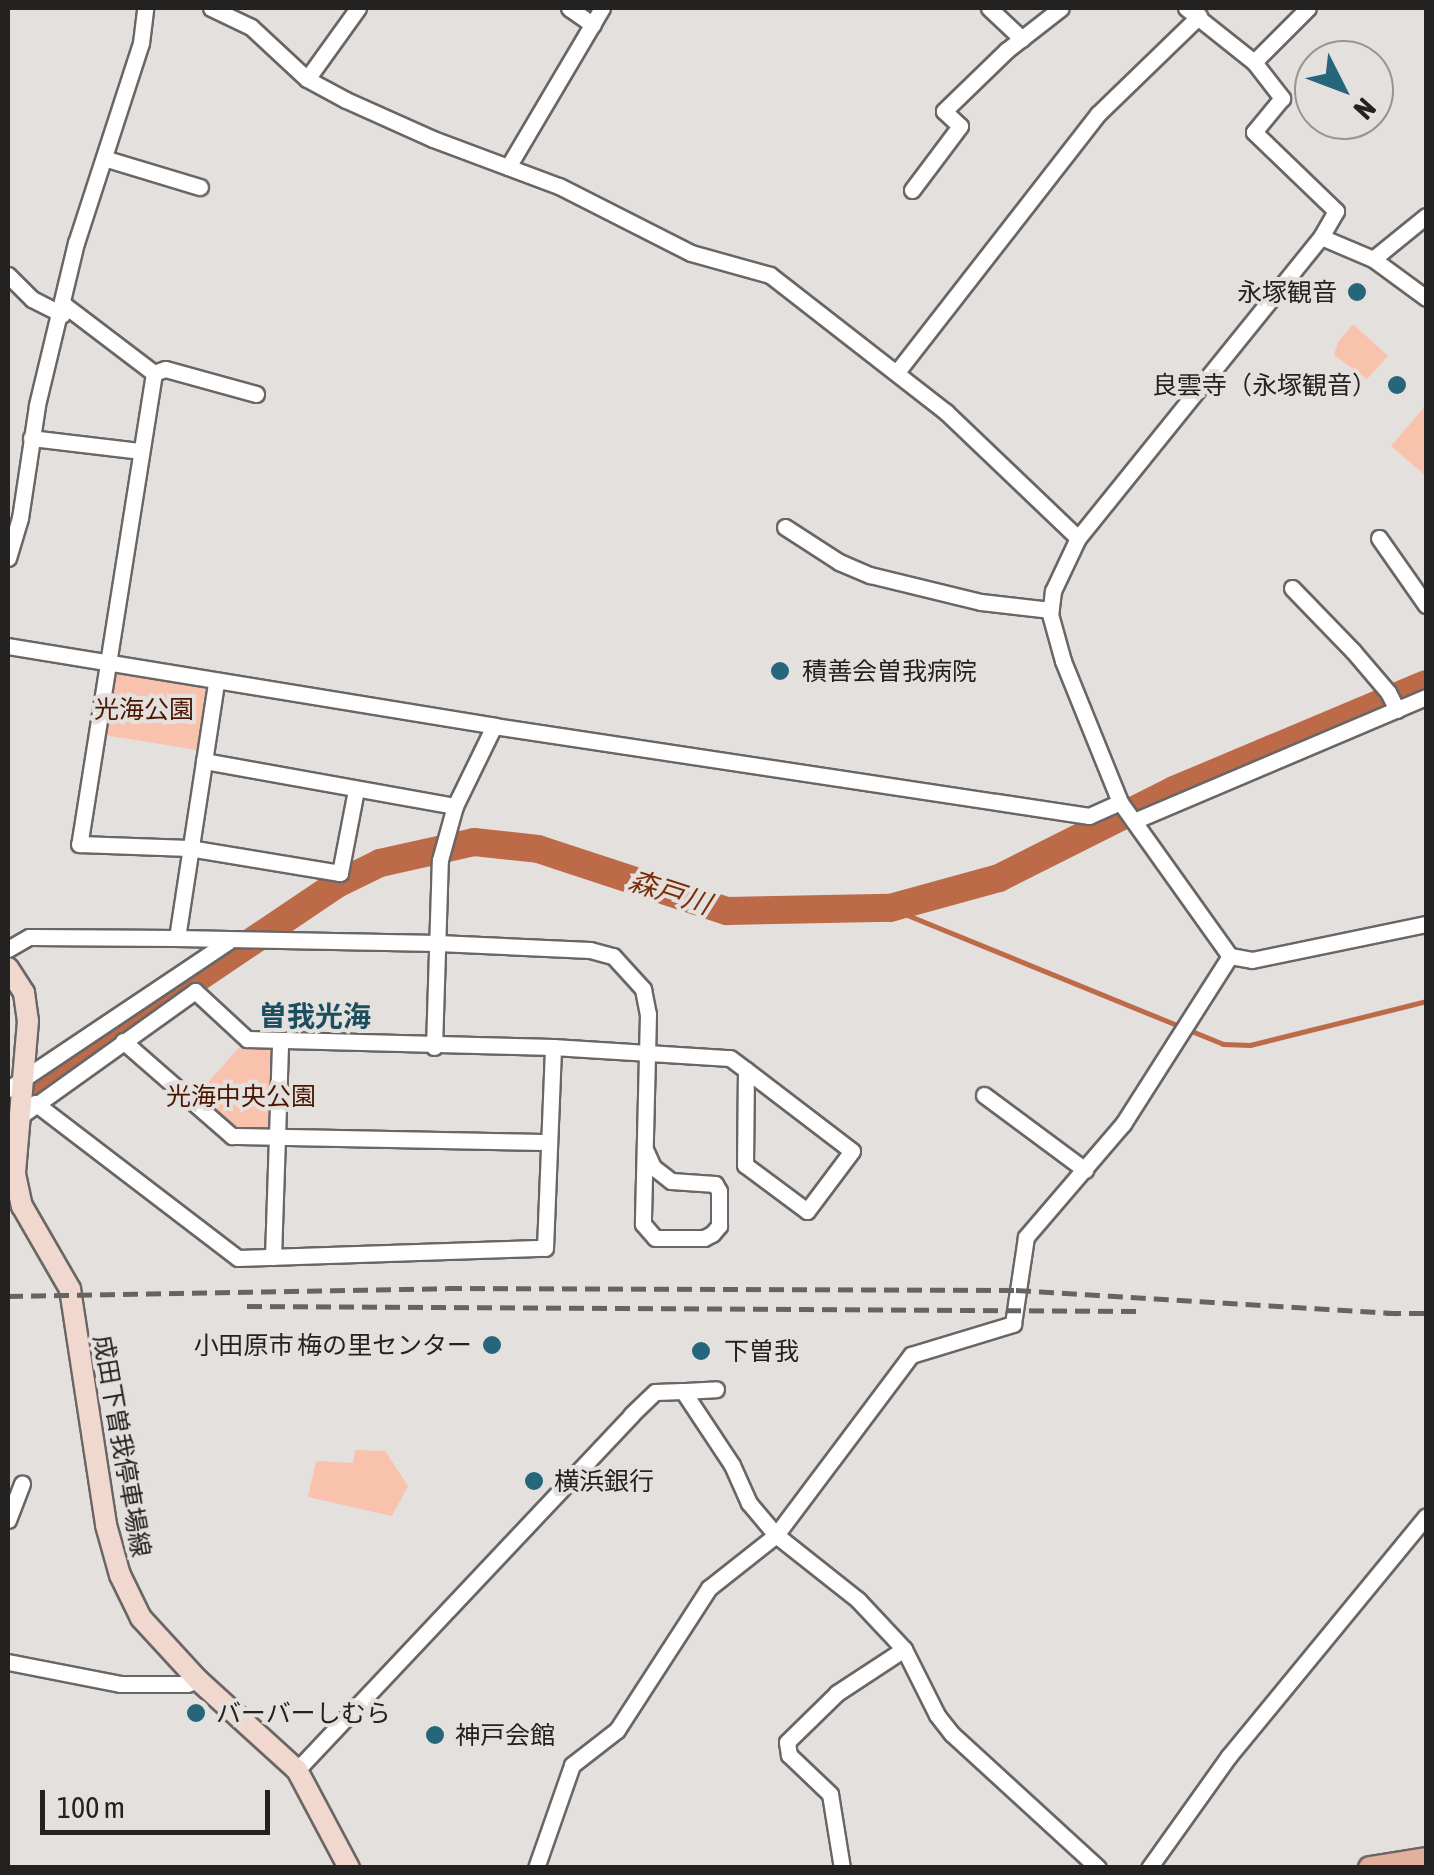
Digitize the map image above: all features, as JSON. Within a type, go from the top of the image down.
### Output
[{"type":"main road","name":"成田下曽我停車場線","points":[[8,968],[24,993],[16,1083],[29,1109],[15,1174],[15,1203],[70,1288],[103,1508],[120,1576],[141,1618],[198,1680],[298,1770],[349,1868]]},
{"type":"main road","points":[[1370,1868],[1426,1859]]},
{"type":"street","points":[[8,558],[20,518],[31,438],[76,243],[141,43],[145,8]]},
{"type":"street","points":[[211,8],[251,27],[307,79],[433,139],[559,186],[690,253],[770,275],[898,372],[1078,538]]},
{"type":"street","points":[[307,79],[358,8]]},
{"type":"street","points":[[570,8],[593,25]]},
{"type":"street","points":[[508,168],[602,8]]},
{"type":"street","points":[[989,8],[1022,39]]},
{"type":"street","points":[[912,190],[960,126],[944,111],[1061,8]]},
{"type":"street","points":[[1254,62],[1308,8]]},
{"type":"street","points":[[898,372],[1098,114],[1192,12],[1254,62],[1282,98],[1254,132],[1336,212],[1321,236],[1078,538],[1054,591],[1051,610],[1063,660],[1120,802],[1230,956],[1252,960],[1426,924]]},
{"type":"street","points":[[106,159],[200,188]]},
{"type":"street","points":[[1373,260],[1426,216]]},
{"type":"street","points":[[1321,236],[1373,260],[1426,298]]},
{"type":"street","points":[[8,275],[32,299],[63,309],[154,373]]},
{"type":"street","points":[[154,373],[164,370],[256,394]]},
{"type":"street","points":[[154,373],[79,844],[189,848],[340,873],[356,790]]},
{"type":"street","points":[[31,438],[140,450]]},
{"type":"street","points":[[785,527],[839,562],[870,575],[981,602],[1051,610]]},
{"type":"street","points":[[1380,538],[1426,605]]},
{"type":"street","points":[[1292,588],[1388,692],[1397,710]]},
{"type":"street","points":[[8,646],[494,726],[1089,816],[1120,802]]},
{"type":"street","points":[[177,938],[216,682]]},
{"type":"street","points":[[1134,821],[1426,697]]},
{"type":"street","points":[[434,1047],[441,856],[455,806],[494,726]]},
{"type":"street","points":[[204,762],[455,806]]},
{"type":"street","points":[[8,949],[29,937],[177,938],[438,943],[590,950],[613,956],[643,990],[648,1051],[643,1224],[655,1238],[704,1238],[712,1234],[719,1226],[719,1190],[714,1184],[672,1181],[653,1167],[646,1151]]},
{"type":"street","points":[[16,1083],[235,941]]},
{"type":"street","points":[[536,1868],[572,1766],[616,1730],[709,1588],[776,1535],[911,1356],[1013,1324],[1026,1236],[1123,1124],[1230,956]]},
{"type":"street","points":[[553,1047],[545,1248],[238,1258],[29,1109],[195,991],[246,1040],[553,1047],[730,1058],[746,1070],[852,1151],[806,1211],[745,1165],[746,1070]]},
{"type":"street","points":[[123,1041],[232,1136],[276,1140],[548,1142]]},
{"type":"street","points":[[272,1257],[280,1042]]},
{"type":"street","points":[[984,1095],[1085,1170]]},
{"type":"street","points":[[298,1770],[655,1392],[716,1389]]},
{"type":"street","points":[[684,1390],[732,1465],[749,1503],[776,1535],[858,1600],[904,1649],[936,1716],[952,1734],[1098,1868]]},
{"type":"street","points":[[609,1410],[625,1421]]},
{"type":"street","points":[[8,1520],[22,1484]]},
{"type":"street","points":[[1148,1868],[1229,1756],[1426,1516]]},
{"type":"street","points":[[842,1868],[830,1794],[789,1755],[788,1742],[837,1693],[904,1649]]},
{"type":"street","points":[[8,1662],[120,1684],[198,1680]]},
{"type":"green space","points":[[1353,324],[1388,356],[1367,379],[1334,355],[1338,342]]},
{"type":"green space","points":[[1426,405],[1426,476],[1391,446]]},
{"type":"green space","name":"光海公園","points":[[113,671],[202,686],[205,692],[197,750],[98,734]]},
{"type":"green space","name":"光海中央公園","points":[[243,1043],[277,1044],[273,1136],[234,1134],[194,1098]]},
{"type":"green space","points":[[355,1450],[385,1451],[408,1486],[392,1516],[308,1497],[316,1461],[353,1463]]},
{"type":"waterway","name":"森戸川","points":[[8,1106],[337,884],[380,863],[474,842],[538,849],[727,911],[890,908],[999,878],[1174,790],[1426,684]]},
{"type":"waterway","points":[[890,908],[1223,1044],[1250,1045],[1426,1001]]},
{"type":"railway","points":[[8,1296],[447,1288],[1016,1290],[1397,1313]]},
{"type":"railway","points":[[247,1306],[1137,1311]]},
{"type":"railway","points":[[1386,1313],[1426,1313]]},
{"type":"place","name":"永塚観音","points":[[1357,292]]},
{"type":"place","name":"良雲寺（永塚観音）","points":[[1397,385]]},
{"type":"place","name":"積善会曽我病院","points":[[780,671]]},
{"type":"place","name":"小田原市 梅の里センター","points":[[492,1345]]},
{"type":"place","name":"下曽我","points":[[701,1351]]},
{"type":"place","name":"横浜銀行","points":[[534,1481]]},
{"type":"place","name":"バーバーしむら","points":[[196,1713]]},
{"type":"place","name":"神戸会館","points":[[435,1735]]},
{"type":"district","name":"曽我光海","points":[[315,1016]]}]
